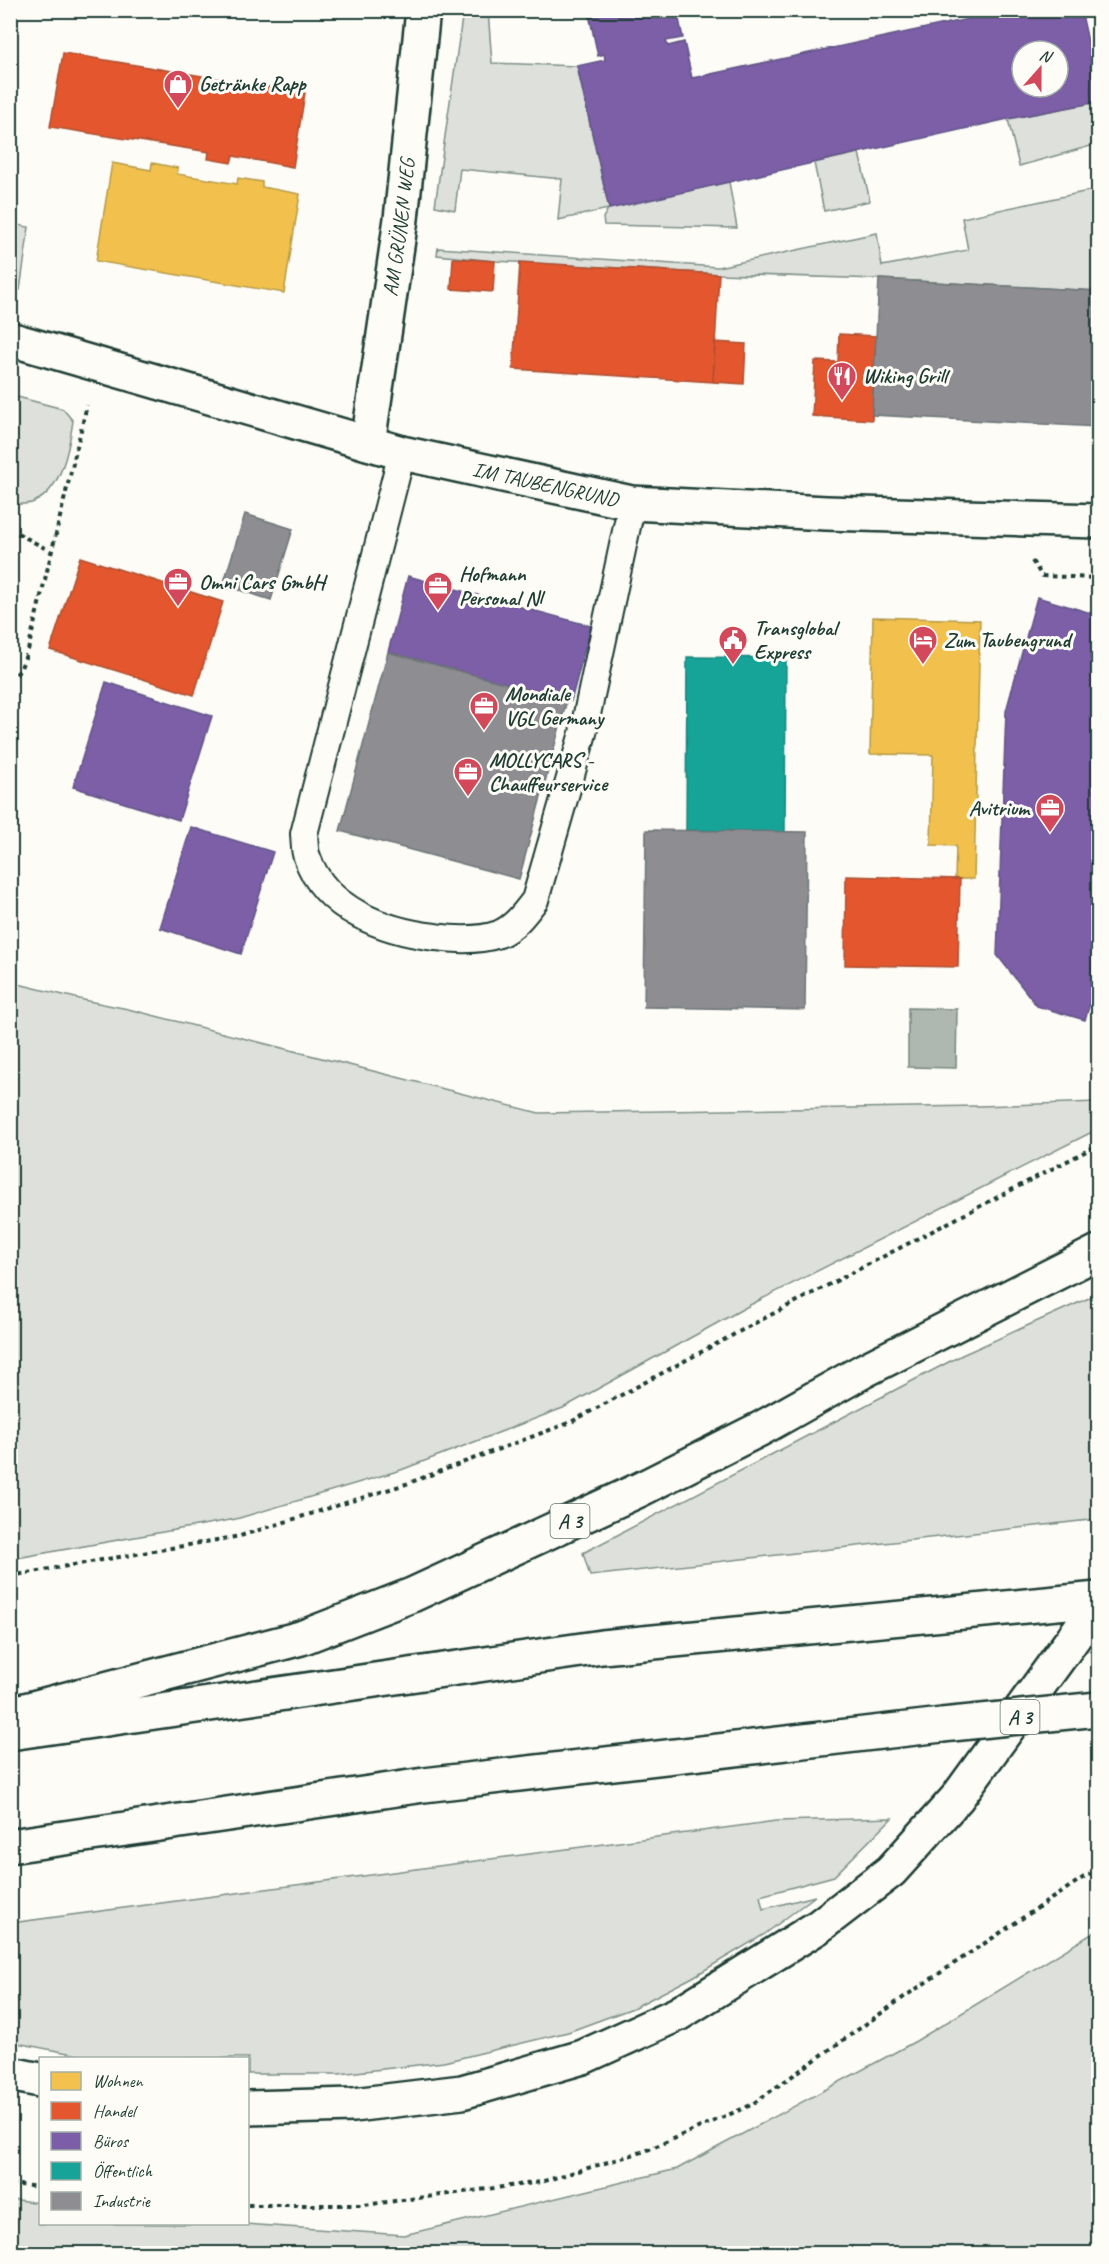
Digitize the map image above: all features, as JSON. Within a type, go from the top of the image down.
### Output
[{"type":"main road","name":"AM GRÜNEN WEG","points":[[368,444],[401,219],[423,10]]},
{"type":"main road","name":"IM TAUBENGRUND","points":[[10,339],[402,453],[632,503],[826,513],[1098,521]]},
{"type":"main road","name":"A 3","points":[[10,1714],[301,1638],[412,1595],[639,1490],[760,1429],[865,1370],[1098,1252]]},
{"type":"main road","points":[[10,1733],[602,1647],[1098,1601]]},
{"type":"main road","points":[[249,2108],[353,2105],[462,2092],[583,2057],[678,2014],[818,1927],[891,1871],[957,1798],[1098,1601]]},
{"type":"main road","name":"A 3","points":[[10,1846],[424,1785],[1098,1709]]},
{"type":"main road","points":[[10,2074],[39,2080]]},
{"type":"lane","points":[[402,453],[304,834],[306,856],[316,876],[328,892],[349,909],[376,923],[408,934],[460,940],[498,934],[519,921],[535,900],[583,733],[632,503]]},
{"type":"path","points":[[10,681],[20,670],[28,650],[50,551],[98,364]]},
{"type":"path","points":[[10,529],[50,551]]},
{"type":"path","points":[[10,1576],[240,1536],[406,1484],[572,1422],[759,1321],[1098,1145]]},
{"type":"path","points":[[249,2205],[364,2205],[541,2182],[645,2151],[751,2105],[907,1995],[1087,1875],[1098,1873]]},
{"type":"path","points":[[10,2184],[39,2187]]},
{"type":"shaded area","points":[[463,11],[488,11],[492,63],[577,66],[609,208],[729,182],[737,228],[604,225],[603,218],[608,209],[558,220],[562,179],[460,169],[455,210],[435,206]]},
{"type":"shaded area","points":[[1098,102],[1098,144],[1019,166],[1008,119]]},
{"type":"shaded area","points":[[859,153],[870,201],[824,211],[814,163]]},
{"type":"shaded area","points":[[1098,189],[1098,291],[879,279],[719,274],[495,261],[437,255],[438,248],[718,267],[877,233],[882,266],[968,250],[962,218]]},
{"type":"shaded area","points":[[11,224],[29,227],[20,290],[11,288]]},
{"type":"shaded area","points":[[10,395],[63,409],[73,421],[66,455],[58,478],[44,496],[29,504],[11,504]]},
{"type":"shaded area","points":[[10,982],[128,1009],[539,1113],[1098,1102],[1098,1129],[750,1305],[563,1408],[401,1470],[236,1519],[11,1559]]},
{"type":"shaded area","points":[[908,1008],[957,1009],[956,1068],[908,1067]]},
{"type":"shaded area","points":[[1098,1294],[1098,1519],[590,1576],[583,1553],[962,1355]]},
{"type":"shaded area","points":[[892,1818],[834,1876],[760,1896],[763,1909],[815,1896],[765,1934],[693,1977],[633,2008],[568,2032],[444,2062],[339,2074],[249,2074],[249,2057],[89,2057],[11,2042],[11,1923],[776,1821]]},
{"type":"shaded area","points":[[1098,1930],[1098,2253],[11,2253],[11,2199],[39,2203],[39,2225],[249,2224],[404,2235],[677,2169],[916,2041]]},
{"type":"building: Wohnen","points":[[112,163],[151,170],[152,163],[178,168],[177,174],[237,184],[238,178],[262,182],[262,187],[300,194],[284,293],[96,261]]},
{"type":"building: Wohnen","points":[[873,617],[980,620],[974,879],[955,879],[956,846],[931,845],[933,755],[870,754]]},
{"type":"building: Handel","name":"Getränke Rapp","points":[[63,53],[305,93],[293,167],[233,156],[231,163],[208,159],[209,152],[50,127]]},
{"type":"building: Handel","points":[[453,258],[495,261],[493,292],[451,289]]},
{"type":"building: Handel","points":[[520,262],[719,274],[713,382],[513,369]]},
{"type":"building: Handel","points":[[839,334],[876,336],[872,420],[812,416],[815,361],[838,362]]},
{"type":"building: Handel","points":[[715,342],[746,344],[744,384],[713,382]]},
{"type":"building: Handel","points":[[80,557],[223,602],[194,695],[50,650]]},
{"type":"building: Handel","points":[[846,876],[960,879],[958,967],[845,965]]},
{"type":"building: Büros","points":[[588,10],[677,10],[683,38],[666,41],[668,46],[684,42],[692,78],[973,18],[971,10],[1081,10],[1098,86],[1098,102],[1008,119],[609,209],[577,66],[605,60],[604,54],[598,56]]},
{"type":"building: Büros","points":[[408,576],[591,626],[571,701],[388,652]]},
{"type":"building: Büros","name":"Avitrium","points":[[1037,597],[1098,615],[1098,1000],[1092,997],[1085,1020],[1037,1006],[997,955],[1006,711]]},
{"type":"building: Büros","points":[[106,682],[212,716],[179,820],[73,787]]},
{"type":"building: Büros","points":[[191,827],[273,852],[241,954],[160,928]]},
{"type":"building: Öffentlich","points":[[687,657],[786,658],[785,832],[686,830]]},
{"type":"building: Industrie","points":[[879,279],[1098,291],[1098,427],[872,415]]},
{"type":"building: Industrie","points":[[245,514],[293,529],[271,600],[223,585]]},
{"type":"building: Industrie","points":[[388,652],[567,700],[519,879],[340,831]]},
{"type":"building: Industrie","points":[[646,830],[807,832],[805,1010],[644,1007]]},
{"type":"place","name":"Getränke Rapp","points":[[178,110]]},
{"type":"place","name":"Wiking Grill","points":[[842,402]]},
{"type":"place","name":"Omni Cars GmbH","points":[[178,608]]},
{"type":"place","name":"Hofmann Personal Nl","points":[[438,612]]},
{"type":"place","name":"Transglobal Express","points":[[733,666]]},
{"type":"place","name":"Zum Taubengrund","points":[[923,666]]},
{"type":"place","name":"Mondiale VGL Germany","points":[[484,732]]},
{"type":"place","name":"MOLLYCARS - Chauffeurservice","points":[[468,798]]},
{"type":"place","name":"Avitrium","points":[[1050,834]]}]
